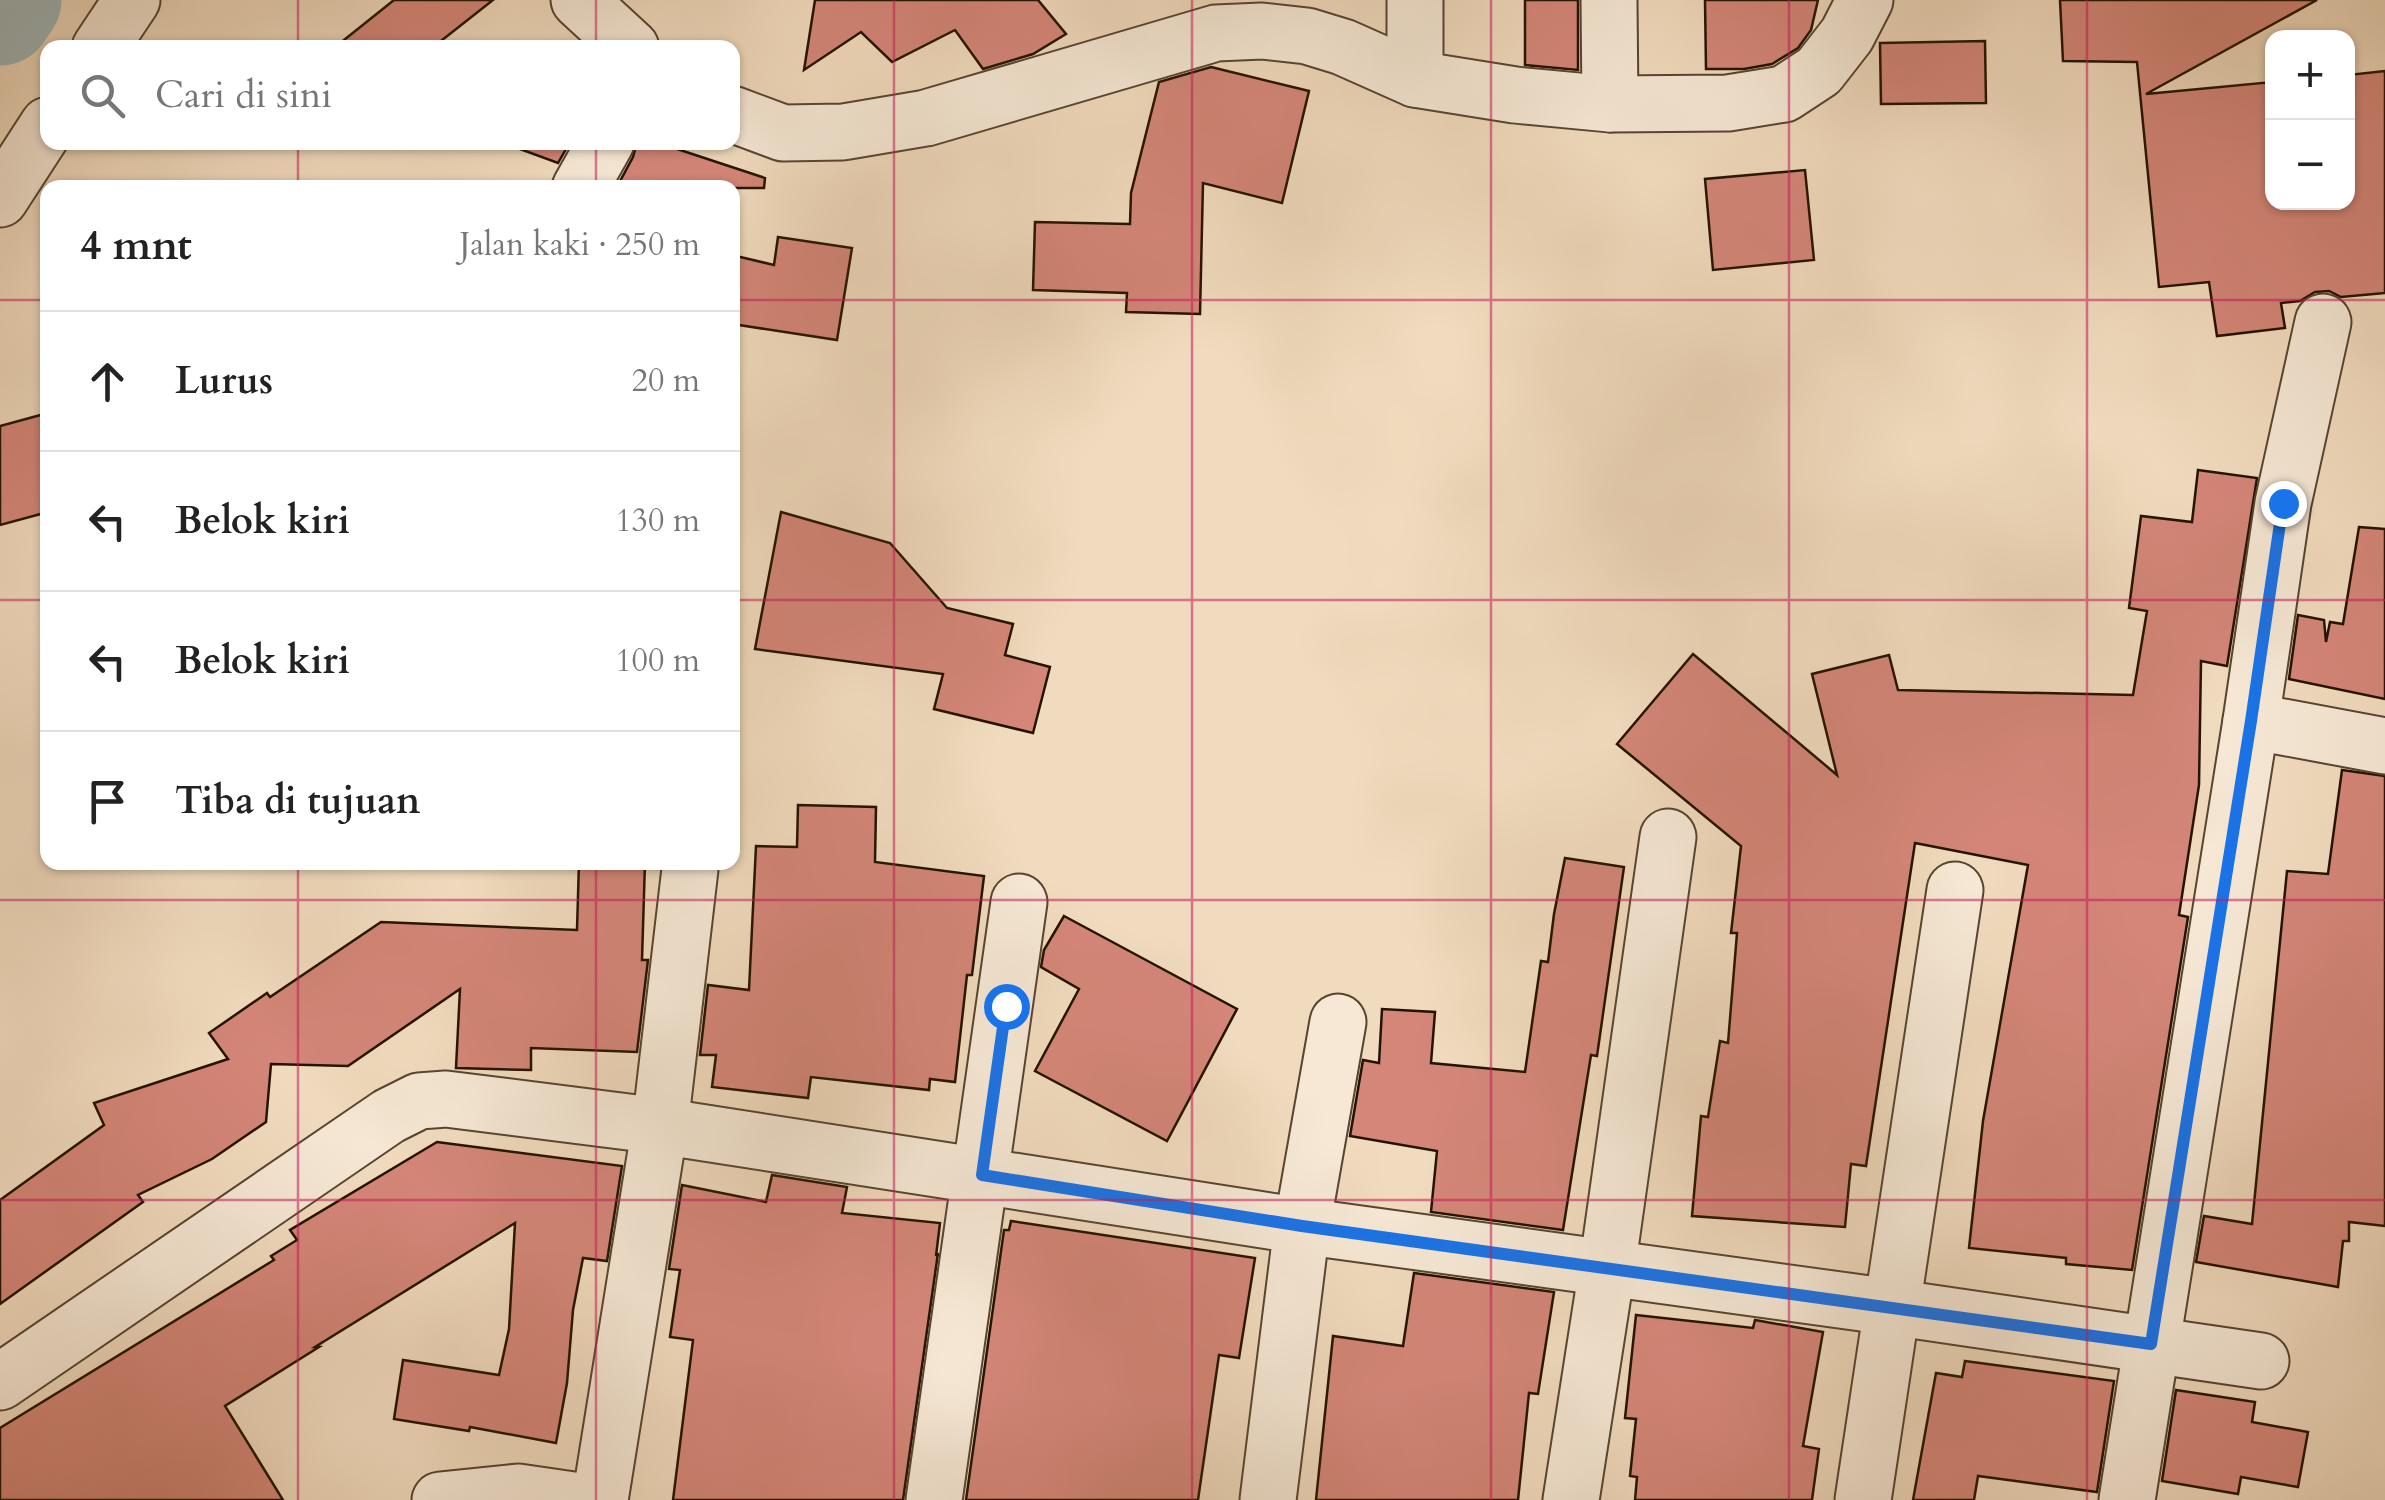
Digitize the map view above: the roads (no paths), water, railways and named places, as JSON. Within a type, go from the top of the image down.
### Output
[{"type":"street","points":[[105,40],[132,0]]},
{"type":"street","points":[[579,0],[622,40]]},
{"type":"street","points":[[1414,80],[1416,0]]},
{"type":"street","points":[[1609,0],[1610,104]]},
{"type":"street","points":[[740,117],[783,133],[843,132],[926,118],[1216,33],[1262,31],[1307,36],[1414,80],[1610,104],[1728,103],[1784,94],[1818,71],[1847,35],[1866,0]]},
{"type":"street","points":[[5,190],[40,137]]},
{"type":"street","points":[[585,180],[601,150]]},
{"type":"street","points":[[2126,1500],[2283,503],[2324,322]]},
{"type":"street","points":[[2251,721],[2385,746]]},
{"type":"street","points":[[1571,1500],[1608,1269],[1668,837]]},
{"type":"street","points":[[600,1500],[660,1126],[690,870]]},
{"type":"street","points":[[1862,1500],[1955,890]]},
{"type":"street","points":[[934,1500],[1019,902]]},
{"type":"street","points":[[1268,1500],[1302,1226],[1338,1022]]},
{"type":"street","points":[[0,1382],[388,1116],[418,1102],[446,1100],[660,1126],[1302,1226],[2262,1361]]},
{"type":"street","points":[[440,1500],[518,1492],[573,1500]]},
{"type":"waterway","points":[[0,13],[9,0]]}]
